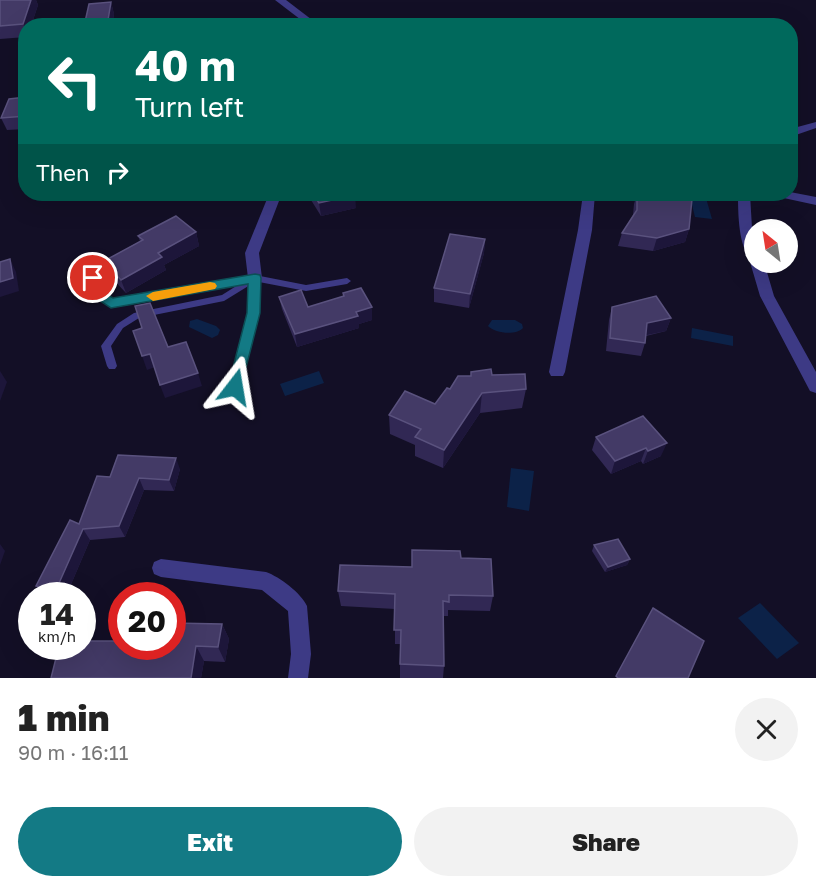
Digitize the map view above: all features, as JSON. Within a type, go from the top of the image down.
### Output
[{"type":"street","points":[[280,0],[305,18]]},
{"type":"street","points":[[798,129],[816,125]]},
{"type":"street","points":[[798,197],[816,201]]},
{"type":"street","points":[[255,278],[252,253],[272,201]]},
{"type":"street","points":[[557,372],[585,230],[588,201]]},
{"type":"street","points":[[744,201],[744,219]]},
{"type":"street","points":[[760,273],[767,296],[816,387]]},
{"type":"street","points":[[162,568],[266,581],[297,606],[301,654],[298,678]]},
{"type":"lane","points":[[113,261],[93,278],[98,295],[111,303],[255,278],[306,288],[347,281]]},
{"type":"lane","points":[[112,366],[106,346],[120,326],[137,315],[224,298],[255,278]]},
{"type":"lane","points":[[235,387],[253,313],[255,278]]},
{"type":"water","points":[[691,201],[707,201],[712,219],[695,217]]},
{"type":"water","points":[[197,319],[216,326],[220,330],[218,335],[212,338],[189,327],[190,321]]},
{"type":"water","points":[[492,320],[515,320],[522,324],[523,328],[510,333],[500,332],[488,326]]},
{"type":"water","points":[[692,328],[733,336],[733,346],[691,338]]},
{"type":"water","points":[[319,371],[324,383],[285,396],[280,384]]},
{"type":"water","points":[[511,468],[534,471],[529,511],[507,507]]},
{"type":"water","points":[[760,603],[799,643],[777,659],[738,618]]},
{"type":"building","points":[[0,0],[31,0],[25,18],[18,18],[18,24],[0,26]]},
{"type":"building","points":[[111,2],[108,18],[86,18],[89,4]]},
{"type":"building","points":[[18,98],[18,117],[1,118],[9,99]]},
{"type":"building","points":[[637,201],[692,201],[689,229],[657,238],[622,233],[637,210]]},
{"type":"building","points":[[176,216],[196,232],[158,253],[162,257],[121,280],[104,261],[143,240],[138,236]]},
{"type":"building","points":[[450,234],[485,239],[470,294],[434,288]]},
{"type":"building","points":[[10,259],[13,278],[0,282],[0,262]]},
{"type":"building","points":[[361,288],[372,307],[356,312],[358,316],[295,334],[279,297],[301,290],[308,307]]},
{"type":"building","points":[[656,296],[671,318],[647,323],[645,343],[610,338],[612,307]]},
{"type":"building","points":[[150,303],[168,347],[186,342],[198,373],[160,385],[150,354],[142,356],[133,331],[142,328],[135,306]]},
{"type":"building","points":[[491,369],[492,375],[525,374],[526,389],[482,393],[444,450],[415,437],[421,429],[389,415],[405,391],[435,404],[447,388],[450,389],[458,376],[471,376],[471,372]]},
{"type":"building","points":[[643,416],[667,443],[648,451],[646,448],[615,461],[596,437]]},
{"type":"building","points":[[118,455],[176,458],[169,480],[139,478],[119,526],[83,529],[60,582],[38,582],[70,520],[79,524],[97,476],[110,477]]},
{"type":"building","points":[[618,539],[630,559],[608,567],[594,545]]},
{"type":"building","points":[[412,550],[460,551],[461,558],[491,559],[493,596],[449,595],[449,602],[443,601],[444,666],[400,664],[401,630],[394,630],[395,594],[338,591],[340,565],[412,567]]},
{"type":"building","points":[[653,608],[704,641],[688,678],[618,678],[616,676]]},
{"type":"building","points":[[186,623],[222,624],[218,647],[196,646],[191,678],[51,678],[56,660],[96,660],[96,641],[108,641],[108,660],[186,660]]},
{"type":"slow traffic","points":[[153,296],[210,286]]},
{"type":"route","points":[[93,278],[98,295],[111,303],[255,278],[253,313],[235,387]]}]
